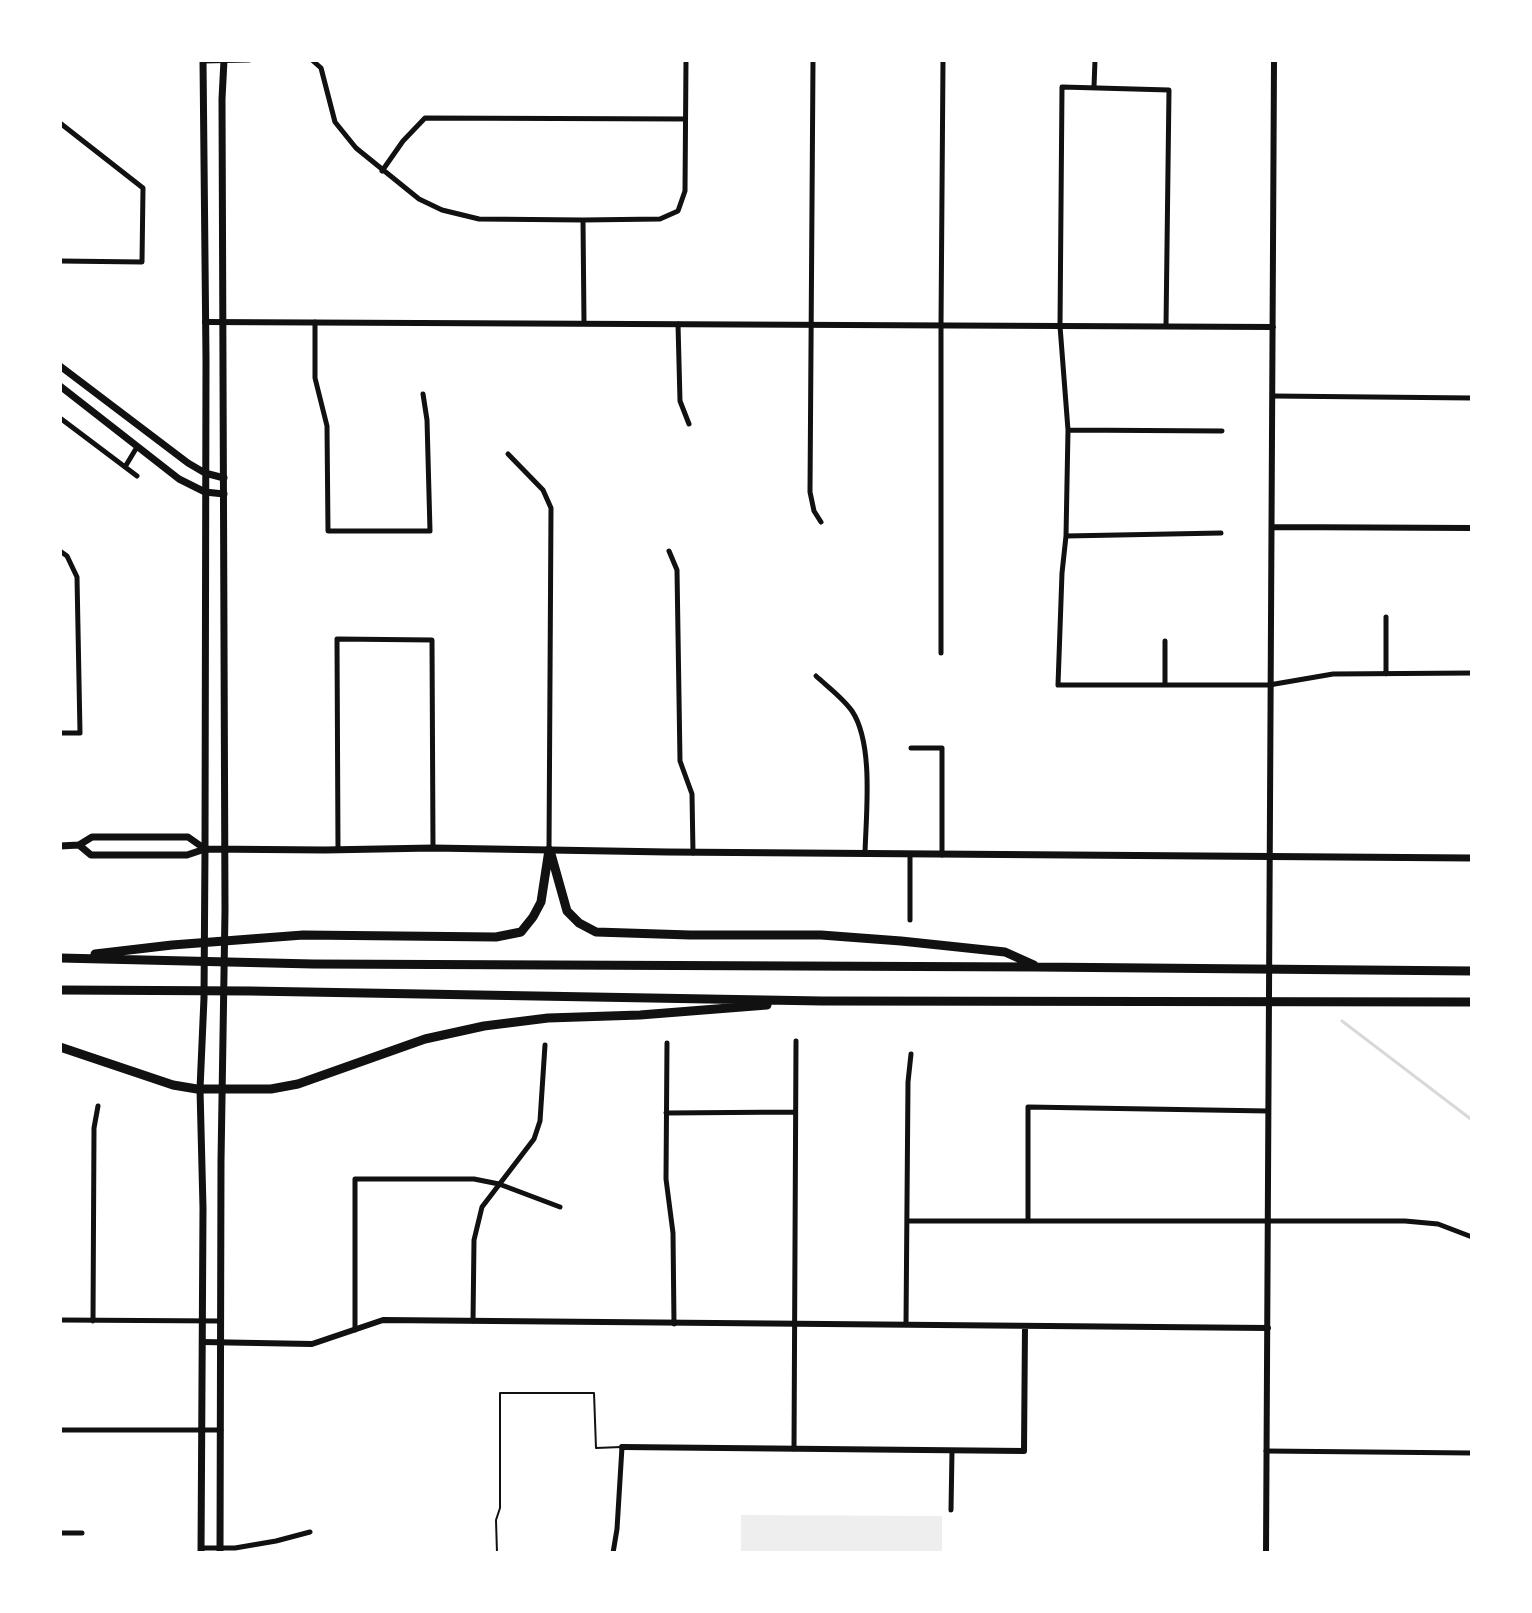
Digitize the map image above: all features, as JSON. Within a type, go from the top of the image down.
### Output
[{"type":"highway","points":[[60,958],[303,935],[496,937],[521,932],[541,902],[549,850]]},
{"type":"highway","points":[[549,850],[567,911],[579,923],[596,932],[821,935],[901,941],[1005,952],[1037,967]]},
{"type":"highway","points":[[60,958],[250,963],[1472,971]]},
{"type":"highway","points":[[60,990],[822,1001],[1472,1002]]},
{"type":"highway","points":[[60,1047],[179,1087],[271,1089],[290,1086],[425,1039],[498,1023],[822,1001]]},
{"type":"main road","points":[[201,1551],[203,1208],[200,1089],[205,849],[203,60]]},
{"type":"main road","points":[[220,1551],[225,849],[224,60]]},
{"type":"main road","points":[[60,366],[188,463],[205,473],[224,478]]},
{"type":"main road","points":[[60,386],[179,479],[205,492],[224,494]]},
{"type":"main road","points":[[60,846],[79,845],[92,837],[188,837],[205,849]]},
{"type":"main road","points":[[79,845],[91,855],[187,855],[205,849],[433,848],[693,853],[1472,858]]},
{"type":"main road","points":[[203,1208],[221,1208]]},
{"type":"street","points":[[203,60],[249,60]]},
{"type":"street","points":[[312,60],[321,68],[335,122],[356,148],[419,199],[442,210],[479,219],[583,220],[660,219],[678,211],[685,191],[686,60]]},
{"type":"street","points":[[813,60],[810,492],[814,511],[821,522]]},
{"type":"street","points":[[941,653],[943,60]]},
{"type":"street","points":[[1094,87],[1095,60]]},
{"type":"street","points":[[1266,1553],[1274,60]]},
{"type":"street","points":[[1166,326],[1169,90],[1062,87],[1060,326],[1068,430],[1058,685],[1269,685],[1333,674],[1472,673]]},
{"type":"street","points":[[382,171],[403,141],[425,118],[685,119]]},
{"type":"street","points":[[60,123],[143,188],[142,262],[60,261]]},
{"type":"street","points":[[583,220],[584,323]]},
{"type":"street","points":[[205,322],[1273,327]]},
{"type":"street","points":[[315,322],[316,385],[327,426],[328,531],[430,531],[427,420],[423,394]]},
{"type":"street","points":[[678,324],[680,401],[689,424]]},
{"type":"street","points":[[1273,396],[1472,398]]},
{"type":"street","points":[[60,418],[137,476]]},
{"type":"street","points":[[1068,430],[1222,431]]},
{"type":"street","points":[[125,467],[137,447]]},
{"type":"street","points":[[508,454],[543,490],[551,508],[549,850]]},
{"type":"street","points":[[1272,527],[1472,528]]},
{"type":"street","points":[[1066,536],[1221,533]]},
{"type":"street","points":[[60,551],[67,556],[77,577],[80,733],[60,733]]},
{"type":"street","points":[[669,551],[677,570],[680,761],[692,794],[693,853]]},
{"type":"street","points":[[1386,617],[1386,674]]},
{"type":"street","points":[[338,850],[337,639],[432,640],[433,848]]},
{"type":"street","points":[[1165,641],[1165,684]]},
{"type":"street","points":[[816,676],[853,712],[863,739],[866,768],[865,854]]},
{"type":"street","points":[[911,748],[942,748],[942,855]]},
{"type":"street","points":[[910,854],[910,920]]},
{"type":"street","points":[[794,1449],[796,1041]]},
{"type":"street","points":[[667,1043],[666,1179],[673,1233],[674,1324]]},
{"type":"street","points":[[473,1321],[474,1240],[482,1207],[534,1139],[540,1121],[545,1045]]},
{"type":"street","points":[[906,1324],[908,1082],[911,1054]]},
{"type":"street","points":[[93,1321],[94,1128],[98,1106]]},
{"type":"street","points":[[1028,1221],[1028,1107],[1268,1111]]},
{"type":"street","points":[[666,1113],[795,1112]]},
{"type":"street","points":[[355,1330],[355,1179],[474,1179],[499,1184],[560,1207]]},
{"type":"street","points":[[908,1221],[1420,1222],[1438,1224],[1472,1237]]},
{"type":"street","points":[[60,1320],[221,1321]]},
{"type":"street","points":[[202,1342],[312,1344],[383,1320],[1268,1328]]},
{"type":"street","points":[[613,1553],[622,1447],[1024,1451],[1025,1326]]},
{"type":"street","points":[[60,1430],[221,1430]]},
{"type":"street","points":[[951,1510],[952,1451]]},
{"type":"street","points":[[1266,1451],[1472,1453]]},
{"type":"street","points":[[201,1551],[220,1551],[310,1532]]},
{"type":"street","points":[[60,1533],[82,1533]]},
{"type":"lane","points":[[497,1553],[500,1393],[594,1393],[596,1448],[622,1447]]},
{"type":"shaded area","points":[[741,1515],[942,1516],[942,1553],[741,1553]]},
{"type":"waterway","points":[[1342,1021],[1472,1120]]}]
